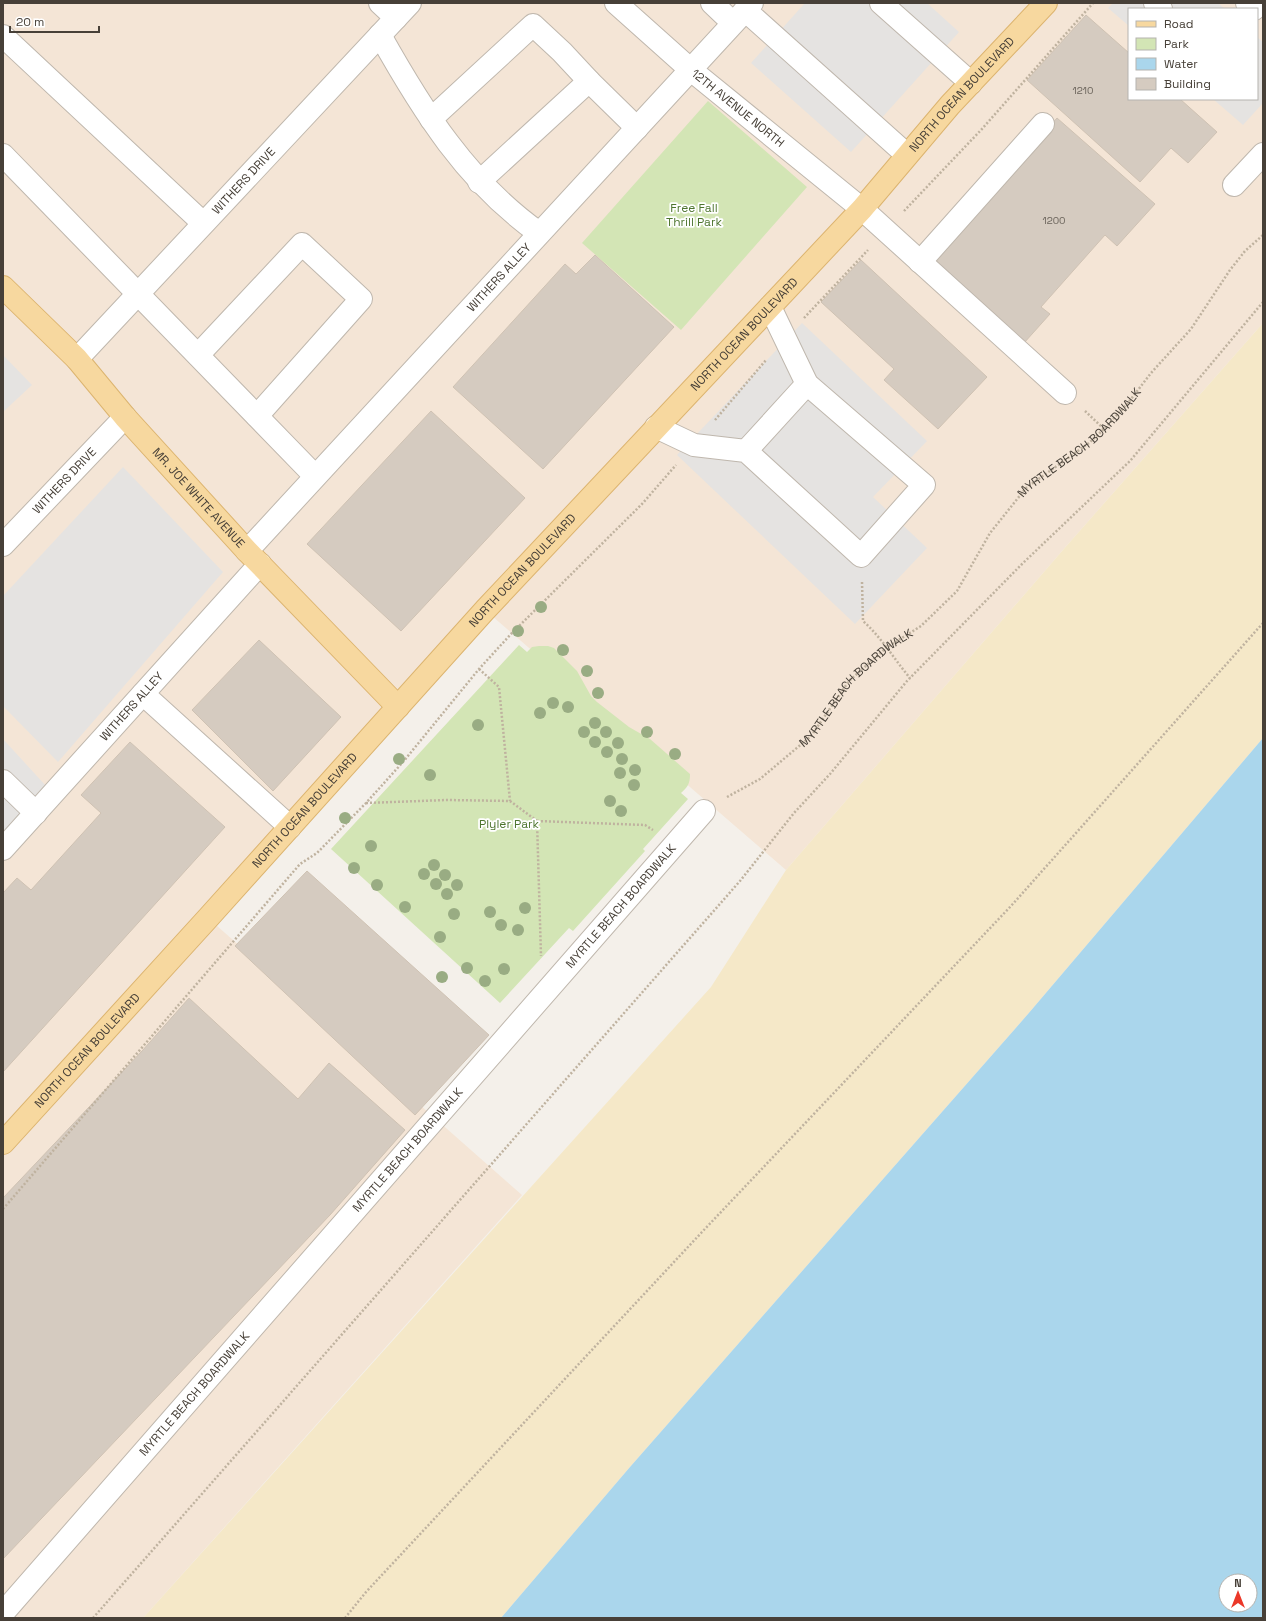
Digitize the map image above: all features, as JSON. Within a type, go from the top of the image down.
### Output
[{"type":"main road","name":"NORTH OCEAN BOULEVARD","points":[[3,1143],[485,610],[862,209],[971,82],[1046,3]]},
{"type":"main road","name":"MR. JOE WHITE AVENUE","points":[[3,287],[77,359],[125,417],[253,558],[398,707]]},
{"type":"street","points":[[380,3],[403,10]]},
{"type":"street","name":"12TH AVENUE NORTH","points":[[616,3],[691,70],[862,209],[1065,393]]},
{"type":"street","points":[[712,3],[743,12],[908,155]]},
{"type":"street","points":[[881,3],[971,82]]},
{"type":"street","name":"WITHERS DRIVE","points":[[77,359],[403,10]]},
{"type":"street","name":"WITHERS ALLEY","points":[[3,849],[143,694],[253,558],[315,476],[743,12]]},
{"type":"street","points":[[431,120],[533,25],[562,52],[636,128]]},
{"type":"street","points":[[380,35],[399,70],[452,150],[479,182],[521,220],[538,233]]},
{"type":"street","points":[[3,36],[203,223]]},
{"type":"street","points":[[479,182],[589,81]]},
{"type":"street","points":[[920,262],[1042,124]]},
{"type":"street","points":[[1234,186],[1263,154]]},
{"type":"street","points":[[3,155],[315,476]]},
{"type":"street","points":[[198,355],[302,244],[361,299],[257,416]]},
{"type":"street","points":[[656,427],[694,445],[746,452],[861,556],[924,486],[807,384],[770,307]]},
{"type":"street","points":[[746,452],[807,384]]},
{"type":"street","name":"WITHERS DRIVE","points":[[3,545],[125,417]]},
{"type":"street","points":[[143,694],[290,827]]},
{"type":"street","points":[[3,781],[36,813]]},
{"type":"street","name":"MYRTLE BEACH BOARDWALK","points":[[3,1613],[704,811]]},
{"type":"path","points":[[3,1210],[300,864],[317,853],[366,803],[403,762],[479,669],[511,634],[642,504],[784,338],[981,130],[1093,3]]},
{"type":"path","name":"MYRTLE BEACH BOARDWALK","points":[[704,811],[760,779],[811,736],[849,681],[886,648],[921,626],[957,591],[990,533],[1026,488],[1089,443],[1104,429],[1128,403],[1151,373],[1191,329],[1230,270],[1245,251],[1263,235]]},
{"type":"path","points":[[93,1618],[740,881],[794,813],[830,774],[910,678],[1022,564],[1130,461],[1263,302]]},
{"type":"path","points":[[861,556],[863,621],[877,633],[893,658],[910,678]]},
{"type":"path","points":[[345,1618],[366,1592],[692,1243],[1011,906],[1263,623]]},
{"type":"path","points":[[479,669],[499,688],[510,801]]},
{"type":"path","points":[[366,803],[446,800],[510,801],[537,821],[645,825],[674,845]]},
{"type":"path","points":[[537,821],[542,996]]},
{"type":"shaded area","points":[[3,3],[1263,3],[1263,323],[1062,551],[786,870],[485,610],[208,918],[522,1195],[143,1618],[3,1618]]},
{"type":"shaded area","points":[[805,3],[927,3],[959,32],[851,152],[751,63]]},
{"type":"shaded area","points":[[1113,3],[1218,3],[1224,8],[1128,8],[1128,25],[1108,8]]},
{"type":"shaded area","points":[[1258,38],[1263,42],[1263,103],[1243,125],[1214,100],[1258,100]]},
{"type":"shaded area","points":[[802,323],[927,441],[873,497],[927,548],[855,624],[677,455]]},
{"type":"shaded area","points":[[3,355],[32,385],[3,412]]},
{"type":"shaded area","points":[[123,467],[223,572],[58,762],[3,706],[3,596]]},
{"type":"shaded area","points":[[3,739],[47,787],[3,835]]},
{"type":"green space","name":"Free Fall Thrill Park","points":[[708,101],[807,187],[681,330],[582,243]]},
{"type":"green space","name":"Plyler Park","points":[[519,645],[527,652],[532,647],[548,646],[554,648],[577,671],[591,696],[597,702],[629,727],[650,739],[690,774],[690,777],[688,785],[681,793],[688,799],[643,849],[645,851],[573,931],[569,928],[500,1003],[331,849]]},
{"type":"sand","points":[[1263,323],[1263,738],[1028,1014],[630,1467],[501,1618],[143,1618],[711,987],[786,870],[1062,551]]},
{"type":"water","points":[[1263,738],[1263,1618],[501,1618],[630,1467],[1028,1014]]},
{"type":"building","points":[[1086,15],[1128,52],[1128,100],[1181,100],[1217,132],[1188,163],[1171,148],[1140,182],[1027,80]]},
{"type":"building","points":[[1057,118],[1155,204],[1117,246],[1105,235],[1041,307],[1050,314],[1024,343],[931,260]]},
{"type":"building","points":[[595,255],[674,327],[543,469],[453,387],[565,264],[576,274]]},
{"type":"building","points":[[861,260],[987,377],[938,429],[884,380],[894,369],[821,302]]},
{"type":"building","points":[[431,411],[525,498],[401,631],[307,544]]},
{"type":"building","points":[[259,640],[341,717],[273,791],[192,710]]},
{"type":"building","points":[[130,742],[225,827],[3,1072],[3,893],[17,878],[31,890],[101,813],[81,795]]},
{"type":"building","points":[[307,871],[489,1035],[415,1115],[235,946]]},
{"type":"building","points":[[189,998],[298,1099],[329,1063],[405,1130],[330,1215],[3,1559],[3,1198],[142,1051]]}]
